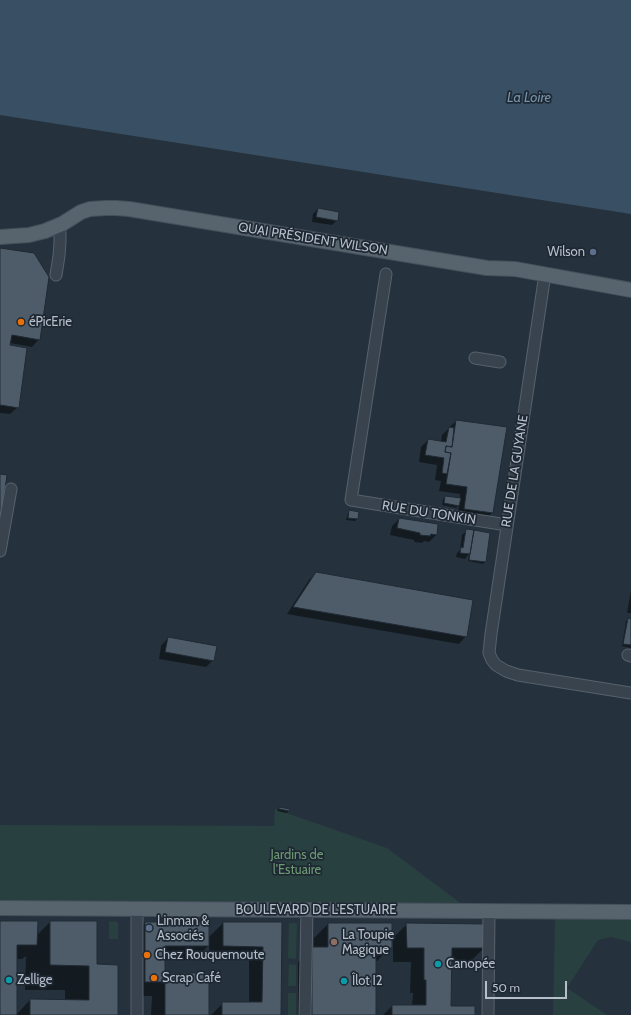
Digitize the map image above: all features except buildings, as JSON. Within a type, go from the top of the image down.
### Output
[{"type":"main road","name":"QUAI PRÉSIDENT WILSON","points":[[0,237],[38,233],[57,226],[81,212],[90,209],[129,209],[487,268],[515,269],[546,274],[631,290]]},
{"type":"main road","name":"BOULEVARD DE L'ESTUAIRE","points":[[0,908],[631,912]]},
{"type":"street","points":[[56,275],[60,242],[60,233],[57,226]]},
{"type":"street","name":"RUE DU TONKIN","points":[[386,274],[351,500],[507,525]]},
{"type":"street","name":"RUE DE LA GUYANE","points":[[546,274],[489,644],[489,653],[496,665],[506,671],[518,675],[631,692]]},
{"type":"street","points":[[475,358],[500,362]]},
{"type":"street","points":[[0,550],[11,489]]},
{"type":"street","points":[[137,908],[137,1015]]},
{"type":"street","points":[[305,1015],[307,909]]},
{"type":"street","points":[[488,1015],[489,911]]},
{"type":"green space","name":"Jardins de l'Estuaire","points":[[275,809],[387,848],[463,905],[0,904],[0,825],[274,826]]},
{"type":"green space","points":[[555,919],[631,920],[631,942],[611,937],[598,940],[567,988],[607,1015],[553,1015]]},
{"type":"green space","points":[[109,921],[118,922],[118,939],[109,939]]},
{"type":"green space","points":[[289,923],[297,923],[296,959],[288,958]]},
{"type":"green space","points":[[289,964],[296,965],[296,986],[288,986]]},
{"type":"green space","points":[[288,993],[296,993],[296,1015],[288,1015]]},
{"type":"water","name":"La Loire","points":[[0,0],[631,0],[631,214],[0,115]]},
{"type":"place","name":"Wilson","points":[[593,252]]},
{"type":"place","name":"éPicErie","points":[[21,322]]},
{"type":"place","name":"Linman & Associés","points":[[149,928]]},
{"type":"place","name":"La Toupie Magique","points":[[334,942]]},
{"type":"place","name":"Chez Rouquemoute","points":[[147,955]]},
{"type":"place","name":"Canopée","points":[[438,964]]},
{"type":"place","name":"Scrap Café","points":[[154,978]]},
{"type":"place","name":"Zellige","points":[[9,980]]},
{"type":"place","name":"Îlot I2","points":[[344,981]]}]
